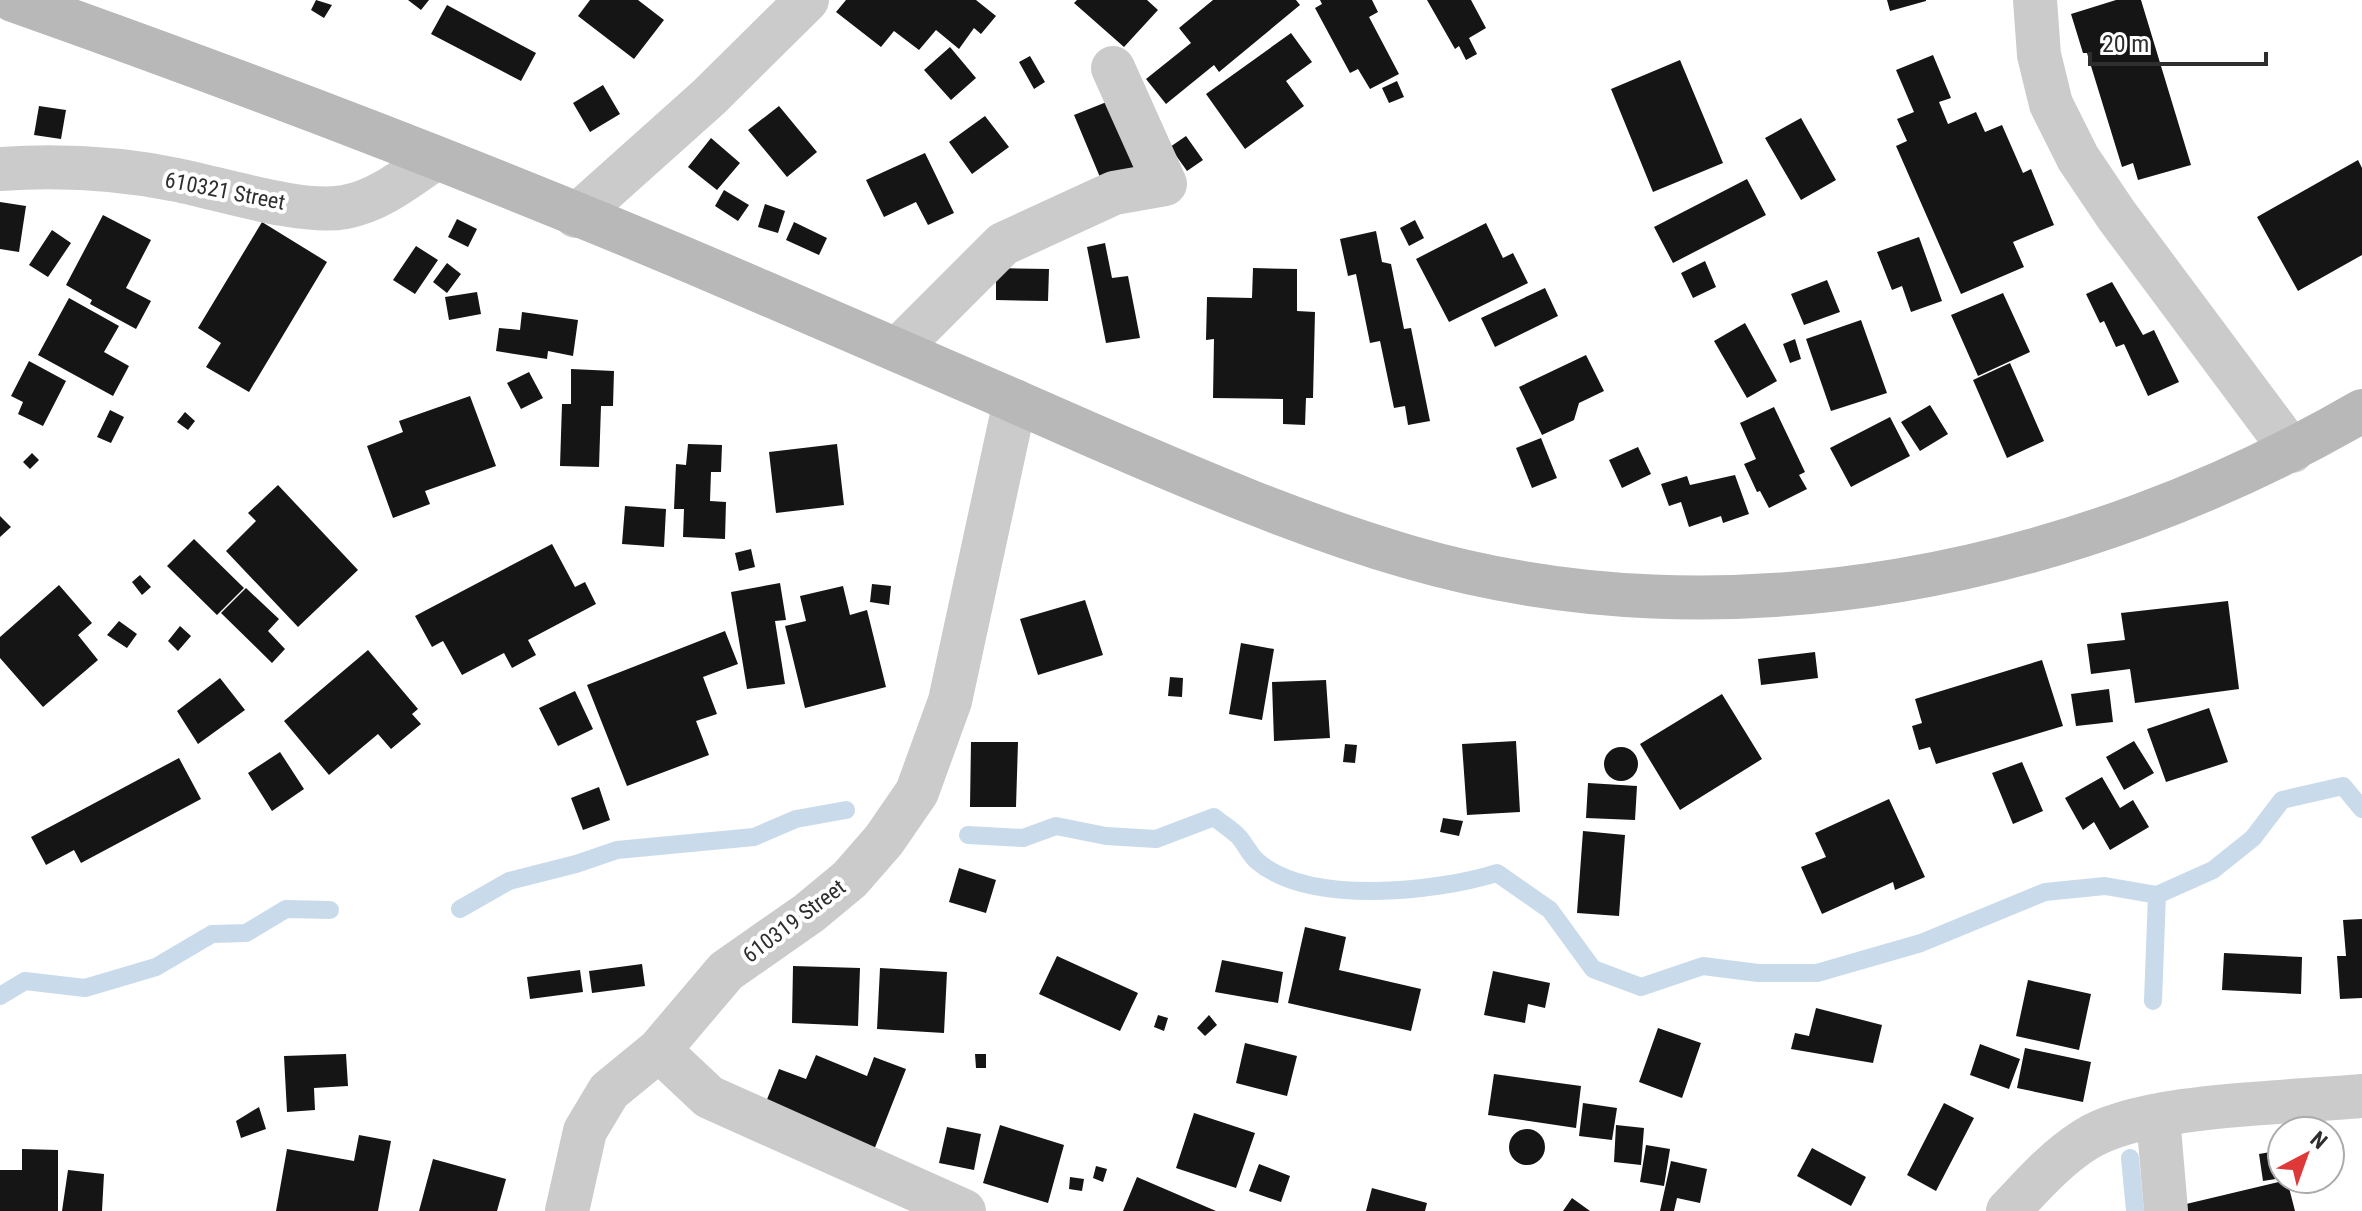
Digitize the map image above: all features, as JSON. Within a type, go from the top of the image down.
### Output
[{"type":"street","points":[[13,0],[436,158],[897,350],[1271,512],[1415,559],[1565,590],[1754,599],[1933,577],[2117,524],[2208,490],[2292,451],[2362,411]]},
{"type":"street","points":[[576,216],[709,97],[807,0]]},
{"type":"street","points":[[2035,0],[2039,55],[2051,104],[2078,158],[2117,216],[2292,451]]},
{"type":"street","points":[[897,350],[1003,244],[1114,193],[1165,184],[1113,68]]},
{"type":"street","name":"610321 Street","points":[[0,169],[64,165],[172,179],[316,209],[346,207],[380,196],[436,158]]},
{"type":"street","name":"610319 Street","points":[[567,1211],[585,1131],[609,1091],[659,1050],[726,971],[809,913],[850,879],[884,840],[917,792],[950,701],[1015,401]]},
{"type":"street","points":[[659,1050],[709,1097],[964,1211]]},
{"type":"street","points":[[2008,1211],[2056,1162],[2087,1139],[2129,1121],[2362,1096]]},
{"type":"street","points":[[2158,1116],[2166,1211]]},
{"type":"building","points":[[316,0],[332,5],[324,18],[311,10]]},
{"type":"building","points":[[408,0],[429,0],[421,10]]},
{"type":"building","points":[[590,0],[638,0],[664,20],[634,59],[578,16]]},
{"type":"building","points":[[846,0],[976,0],[996,16],[981,34],[974,28],[959,49],[936,30],[919,50],[894,31],[881,47],[836,12]]},
{"type":"building","points":[[1077,0],[1147,0],[1158,10],[1124,47],[1074,3]]},
{"type":"building","points":[[1213,0],[1296,0],[1300,5],[1219,72],[1214,65],[1166,104],[1146,79],[1191,43],[1179,28]]},
{"type":"building","points":[[1320,0],[1372,0],[1378,12],[1369,17],[1399,74],[1370,89],[1358,69],[1350,73],[1315,8],[1322,4]]},
{"type":"building","points":[[1427,0],[1471,0],[1486,28],[1469,38],[1477,54],[1466,60],[1459,46],[1455,49]]},
{"type":"building","points":[[1887,0],[1926,0],[1926,1],[1890,11]]},
{"type":"building","points":[[2116,0],[2141,0],[2191,165],[2138,180],[2133,163],[2122,167],[2087,53],[2083,53],[2071,14]]},
{"type":"building","points":[[447,5],[536,53],[521,81],[431,34]]},
{"type":"building","points":[[1291,33],[1312,62],[1286,81],[1304,106],[1245,149],[1206,94]]},
{"type":"building","points":[[950,47],[976,78],[951,100],[924,70]]},
{"type":"building","points":[[1933,55],[1951,98],[1939,102],[1948,124],[1976,112],[1985,132],[2002,125],[2023,173],[2031,169],[2054,225],[2013,242],[2024,267],[1961,294],[1896,146],[1907,141],[1897,119],[1914,112],[1896,70]]},
{"type":"building","points":[[1030,56],[1045,82],[1034,89],[1019,62]]},
{"type":"building","points":[[1680,60],[1723,163],[1653,192],[1611,89]]},
{"type":"building","points":[[1397,81],[1404,97],[1389,103],[1382,88]]},
{"type":"building","points":[[603,85],[620,114],[590,132],[573,103]]},
{"type":"building","points":[[1109,101],[1138,168],[1102,182],[1074,115]]},
{"type":"building","points":[[39,106],[66,110],[61,139],[34,135]]},
{"type":"building","points":[[779,106],[817,152],[787,177],[748,130]]},
{"type":"building","points":[[985,116],[1009,147],[972,174],[949,142]]},
{"type":"building","points":[[1801,118],[1836,180],[1801,200],[1765,138]]},
{"type":"building","points":[[1186,136],[1203,160],[1187,171],[1170,147]]},
{"type":"building","points":[[711,138],[740,163],[717,190],[688,167]]},
{"type":"building","points":[[925,153],[954,213],[928,225],[916,202],[884,217],[866,180]]},
{"type":"building","points":[[2358,160],[2362,168],[2362,255],[2298,291],[2257,217]]},
{"type":"building","points":[[1747,179],[1766,215],[1673,263],[1654,227]]},
{"type":"building","points":[[724,190],[749,205],[738,221],[715,206]]},
{"type":"building","points":[[0,202],[26,206],[19,252],[0,249]]},
{"type":"building","points":[[765,204],[785,211],[778,233],[758,227]]},
{"type":"building","points":[[103,215],[151,240],[126,288],[151,301],[136,329],[90,304],[92,300],[66,285]]},
{"type":"building","points":[[457,219],[477,229],[468,247],[448,237]]},
{"type":"building","points":[[1415,220],[1424,238],[1409,246],[1400,228]]},
{"type":"building","points":[[262,222],[327,262],[249,392],[206,367],[221,343],[198,328]]},
{"type":"building","points":[[794,222],[827,238],[819,255],[786,240]]},
{"type":"building","points":[[1486,223],[1503,258],[1513,253],[1528,283],[1449,322],[1416,259]]},
{"type":"building","points":[[52,230],[71,243],[48,277],[29,265]]},
{"type":"building","points":[[1376,231],[1382,262],[1391,264],[1404,329],[1411,328],[1430,421],[1408,425],[1405,406],[1394,408],[1380,341],[1370,343],[1356,274],[1348,276],[1340,239]]},
{"type":"building","points":[[1919,237],[1942,301],[1911,312],[1902,286],[1892,290],[1877,252]]},
{"type":"building","points":[[1105,243],[1112,278],[1128,276],[1140,338],[1106,343],[1087,247]]},
{"type":"building","points":[[416,246],[438,260],[415,294],[393,280]]},
{"type":"building","points":[[1705,261],[1716,287],[1693,298],[1681,273]]},
{"type":"building","points":[[447,263],[461,274],[447,293],[433,282]]},
{"type":"building","points":[[996,268],[1049,269],[1048,301],[996,300]]},
{"type":"building","points":[[1253,268],[1297,269],[1297,311],[1315,312],[1313,398],[1306,398],[1305,425],[1283,424],[1283,399],[1213,398],[1214,339],[1206,340],[1207,297],[1252,298]]},
{"type":"building","points":[[1827,280],[1840,312],[1804,325],[1791,294]]},
{"type":"building","points":[[2112,282],[2143,335],[2154,330],[2179,382],[2148,396],[2124,344],[2116,347],[2086,294]]},
{"type":"building","points":[[1545,288],[1558,316],[1495,347],[1481,318]]},
{"type":"building","points":[[477,292],[481,314],[449,320],[445,297]]},
{"type":"building","points":[[2003,293],[2030,352],[1978,376],[1951,315]]},
{"type":"building","points":[[69,298],[119,326],[104,352],[129,366],[113,396],[38,355]]},
{"type":"building","points":[[522,312],[578,320],[573,356],[548,351],[547,359],[496,351],[499,328],[520,330]]},
{"type":"building","points":[[1861,320],[1887,393],[1831,411],[1806,339]]},
{"type":"building","points":[[1745,323],[1777,381],[1747,398],[1714,341]]},
{"type":"building","points":[[1795,339],[1801,359],[1790,363],[1783,344]]},
{"type":"building","points":[[1586,355],[1604,391],[1579,403],[1574,420],[1542,435],[1519,387]]},
{"type":"building","points":[[29,361],[66,381],[43,426],[18,414],[23,402],[11,396]]},
{"type":"building","points":[[2010,363],[2044,441],[2007,458],[1973,380]]},
{"type":"building","points":[[571,369],[614,371],[613,406],[601,406],[599,467],[560,466],[562,404],[571,404]]},
{"type":"building","points":[[529,372],[543,398],[521,409],[507,383]]},
{"type":"building","points":[[470,396],[496,466],[425,491],[430,504],[393,518],[367,446],[403,432],[399,421]]},
{"type":"building","points":[[1930,405],[1948,434],[1920,451],[1901,422]]},
{"type":"building","points":[[1774,407],[1805,472],[1799,475],[1807,489],[1769,508],[1760,491],[1757,492],[1744,464],[1756,459],[1740,423]]},
{"type":"building","points":[[110,410],[124,417],[111,443],[97,437]]},
{"type":"building","points":[[185,412],[195,421],[188,430],[177,422]]},
{"type":"building","points":[[1890,417],[1910,456],[1851,487],[1830,448]]},
{"type":"building","points":[[1541,438],[1557,478],[1532,488],[1516,448]]},
{"type":"building","points":[[688,444],[722,445],[721,472],[711,472],[710,501],[726,502],[725,539],[683,537],[684,509],[674,509],[676,464],[686,465]]},
{"type":"building","points":[[837,444],[844,505],[776,513],[769,452]]},
{"type":"building","points":[[1638,447],[1651,474],[1622,488],[1609,460]]},
{"type":"building","points":[[32,453],[39,460],[30,469],[23,462]]},
{"type":"building","points":[[1735,475],[1749,514],[1723,523],[1721,516],[1689,527],[1681,502],[1669,506],[1661,484],[1687,476],[1690,485]]},
{"type":"building","points":[[278,485],[358,570],[298,627],[226,551],[256,521],[248,513]]},
{"type":"building","points":[[625,506],[666,509],[664,547],[622,544]]},
{"type":"building","points":[[0,516],[11,527],[0,537]]},
{"type":"building","points":[[194,539],[244,588],[217,615],[167,566]]},
{"type":"building","points":[[552,544],[575,587],[585,582],[596,604],[528,640],[536,655],[512,668],[504,653],[462,675],[443,641],[432,647],[415,616]]},
{"type":"building","points":[[751,549],[755,567],[739,571],[735,553]]},
{"type":"building","points":[[140,575],[151,587],[142,595],[132,582]]},
{"type":"building","points":[[780,583],[786,620],[775,621],[785,684],[747,689],[731,592]]},
{"type":"building","points":[[872,584],[891,586],[889,605],[870,602]]},
{"type":"building","points":[[59,585],[92,623],[78,635],[98,660],[43,707],[0,658],[0,637]]},
{"type":"building","points":[[843,586],[850,615],[867,610],[886,687],[805,708],[785,626],[806,621],[800,596]]},
{"type":"building","points":[[246,588],[279,619],[268,631],[285,649],[272,663],[221,613]]},
{"type":"building","points":[[1085,600],[1103,655],[1038,675],[1020,619]]},
{"type":"building","points":[[2228,601],[2239,689],[2135,703],[2130,669],[2091,674],[2087,644],[2125,640],[2121,613]]},
{"type":"building","points":[[119,621],[137,634],[127,648],[107,635]]},
{"type":"building","points":[[180,626],[191,636],[178,651],[168,641]]},
{"type":"building","points":[[725,631],[738,664],[703,677],[717,714],[696,721],[709,755],[627,786],[587,685]]},
{"type":"building","points":[[1241,643],[1274,649],[1262,720],[1229,714]]},
{"type":"building","points":[[368,650],[418,709],[412,714],[421,724],[391,749],[378,734],[329,775],[284,721]]},
{"type":"building","points":[[1815,652],[1818,678],[1761,685],[1758,659]]},
{"type":"building","points":[[2042,660],[2063,726],[1936,764],[1930,747],[1919,750],[1912,726],[1922,723],[1915,699]]},
{"type":"building","points":[[1170,677],[1183,678],[1182,697],[1168,696]]},
{"type":"building","points":[[220,678],[245,710],[198,744],[177,711]]},
{"type":"building","points":[[1326,680],[1330,738],[1274,741],[1272,682]]},
{"type":"building","points":[[2109,689],[2113,722],[2076,726],[2071,694]]},
{"type":"building","points":[[575,691],[593,729],[558,746],[539,708]]},
{"type":"building","points":[[1722,694],[1762,759],[1680,810],[1640,744]]},
{"type":"building","points":[[2209,708],[2228,762],[2166,782],[2147,729]]},
{"type":"building","points":[[1516,741],[1520,812],[1467,815],[1462,744]]},
{"type":"building","points":[[2134,741],[2154,773],[2124,790],[2106,757]]},
{"type":"building","points":[[971,742],[1018,742],[1016,807],[970,807]]},
{"type":"building","points":[[1345,744],[1357,745],[1355,763],[1343,762]]},
{"type":"building","points":[[1621,747],[1633,752],[1638,764],[1633,776],[1621,781],[1609,776],[1604,764],[1609,752]]},
{"type":"building","points":[[280,752],[304,789],[272,811],[248,773]]},
{"type":"building","points":[[179,758],[201,799],[81,863],[74,850],[46,865],[31,837]]},
{"type":"building","points":[[2022,762],[2043,811],[2013,824],[1992,773]]},
{"type":"building","points":[[2102,777],[2120,808],[2133,800],[2149,827],[2110,850],[2094,822],[2083,830],[2065,798]]},
{"type":"building","points":[[1588,783],[1637,786],[1635,820],[1586,818]]},
{"type":"building","points":[[599,787],[610,820],[583,830],[571,798]]},
{"type":"building","points":[[1889,799],[1925,877],[1895,890],[1893,882],[1822,914],[1801,867],[1826,857],[1815,833]]},
{"type":"building","points":[[1443,818],[1463,821],[1459,836],[1440,832]]},
{"type":"building","points":[[1583,831],[1625,835],[1619,916],[1577,913]]},
{"type":"building","points":[[959,868],[996,880],[986,913],[949,902]]},
{"type":"building","points":[[2362,919],[2362,998],[2340,999],[2337,956],[2346,956],[2343,920]]},
{"type":"building","points":[[1305,927],[1346,937],[1339,970],[1421,989],[1411,1031],[1288,1003]]},
{"type":"building","points":[[2224,953],[2302,957],[2301,994],[2222,990]]},
{"type":"building","points":[[1057,956],[1138,993],[1120,1031],[1039,994]]},
{"type":"building","points":[[1222,960],[1283,972],[1278,1003],[1215,992]]},
{"type":"building","points":[[642,964],[645,986],[592,993],[589,971]]},
{"type":"building","points":[[793,966],[860,968],[858,1026],[792,1023]]},
{"type":"building","points":[[880,968],[947,972],[944,1033],[877,1029]]},
{"type":"building","points":[[580,970],[583,992],[530,999],[527,977]]},
{"type":"building","points":[[1493,971],[1550,983],[1545,1008],[1528,1004],[1525,1023],[1484,1015]]},
{"type":"building","points":[[2028,980],[2091,994],[2079,1050],[2016,1036]]},
{"type":"building","points":[[1816,1008],[1882,1025],[1873,1063],[1791,1049],[1795,1033],[1809,1036]]},
{"type":"building","points":[[1158,1015],[1168,1018],[1164,1031],[1154,1027]]},
{"type":"building","points":[[1209,1015],[1217,1025],[1205,1036],[1197,1028]]},
{"type":"building","points":[[1658,1028],[1701,1043],[1682,1098],[1639,1082]]},
{"type":"building","points":[[1245,1043],[1297,1056],[1287,1096],[1236,1083]]},
{"type":"building","points":[[1980,1044],[2020,1059],[2009,1089],[1970,1075]]},
{"type":"building","points":[[2025,1048],[2091,1062],[2083,1102],[2017,1088]]},
{"type":"building","points":[[346,1054],[348,1086],[314,1088],[315,1110],[287,1112],[284,1056]]},
{"type":"building","points":[[975,1054],[986,1054],[986,1068],[976,1068]]},
{"type":"building","points":[[816,1055],[867,1076],[874,1057],[906,1069],[874,1150],[764,1107],[779,1069],[806,1079]]},
{"type":"building","points":[[1494,1074],[1581,1086],[1576,1128],[1488,1115]]},
{"type":"building","points":[[1583,1103],[1617,1108],[1612,1140],[1579,1136]]},
{"type":"building","points":[[1944,1103],[1974,1118],[1936,1191],[1907,1175]]},
{"type":"building","points":[[259,1107],[266,1129],[241,1138],[236,1121]]},
{"type":"building","points":[[1194,1113],[1255,1133],[1236,1188],[1176,1168]]},
{"type":"building","points":[[1000,1125],[1064,1145],[1048,1203],[983,1183]]},
{"type":"building","points":[[1616,1125],[1644,1128],[1641,1165],[1614,1162]]},
{"type":"building","points":[[947,1127],[981,1134],[974,1170],[939,1163]]},
{"type":"building","points":[[1527,1129],[1540,1134],[1545,1147],[1540,1160],[1527,1165],[1514,1160],[1509,1147],[1514,1134]]},
{"type":"building","points":[[359,1135],[391,1141],[378,1211],[276,1211],[287,1149],[354,1161]]},
{"type":"building","points":[[1646,1145],[1670,1149],[1664,1186],[1640,1182]]},
{"type":"building","points":[[1812,1148],[1866,1177],[1851,1206],[1797,1176]]},
{"type":"building","points":[[22,1149],[58,1150],[58,1211],[0,1211],[0,1170],[22,1170]]},
{"type":"building","points":[[2266,1153],[2266,1181],[2263,1181],[2259,1154]]},
{"type":"building","points":[[433,1159],[506,1179],[497,1211],[419,1211]]},
{"type":"building","points":[[1671,1161],[1707,1169],[1700,1203],[1677,1198],[1674,1211],[1660,1211]]},
{"type":"building","points":[[1259,1164],[1290,1176],[1281,1202],[1249,1191]]},
{"type":"building","points":[[1096,1166],[1107,1169],[1103,1182],[1093,1178]]},
{"type":"building","points":[[68,1170],[104,1174],[102,1211],[62,1211]]},
{"type":"building","points":[[1070,1177],[1084,1179],[1082,1191],[1069,1189]]},
{"type":"building","points":[[1137,1177],[1216,1211],[1123,1211]]},
{"type":"building","points":[[2266,1185],[2266,1195],[2291,1195],[2295,1211],[2183,1211],[2182,1205]]},
{"type":"building","points":[[1372,1188],[1427,1203],[1425,1211],[1366,1211]]},
{"type":"building","points":[[1572,1198],[1590,1211],[1563,1211]]},
{"type":"waterway","points":[[968,835],[1023,838],[1056,826],[1106,836],[1156,839],[1214,817],[1238,836],[1257,861],[1280,875],[1308,885],[1340,890],[1408,889],[1497,873],[1550,910],[1593,969],[1641,987],[1703,966],[1758,973],[1817,973],[1921,943],[2045,892],[2105,886],[2157,895],[2213,870],[2253,838],[2282,800],[2343,786],[2362,809]]},
{"type":"waterway","points":[[460,909],[509,881],[617,850],[754,837],[796,819],[846,810]]},
{"type":"waterway","points":[[2153,1001],[2157,895]]},
{"type":"waterway","points":[[0,996],[25,981],[85,988],[156,967],[212,934],[246,933],[286,909],[330,910]]},
{"type":"waterway","points":[[2130,1158],[2135,1211]]}]
